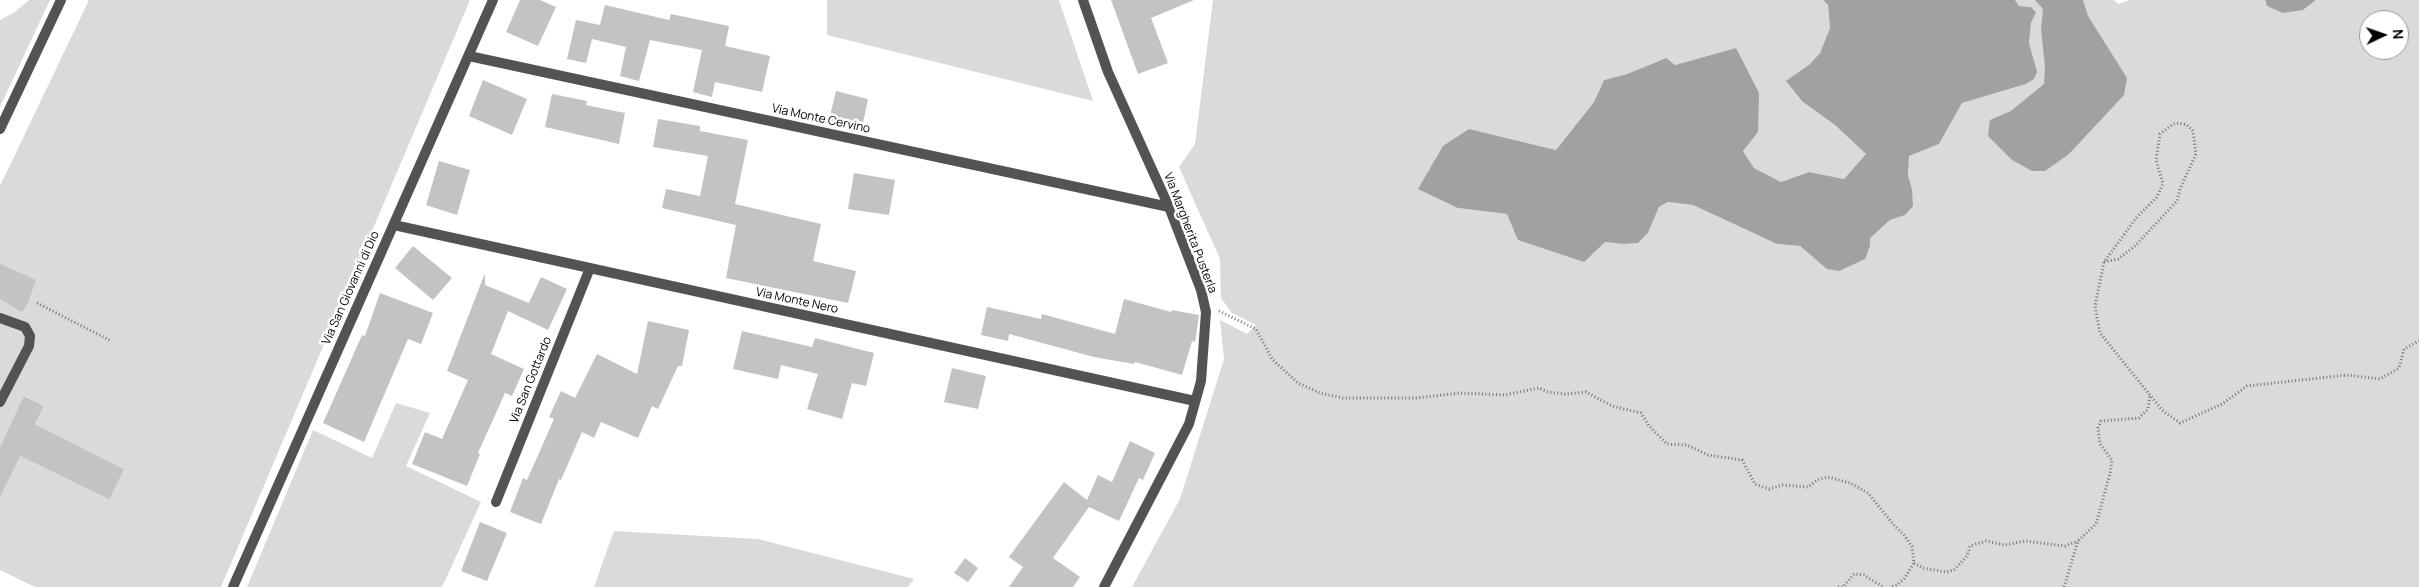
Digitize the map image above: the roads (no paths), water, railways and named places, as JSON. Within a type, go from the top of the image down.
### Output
[{"type":"street","points":[[0,129],[62,0]]},
{"type":"street","name":"Via San Giovanni di Dio","points":[[233,587],[493,0]]},
{"type":"street","name":"Via Margherita Pusterla","points":[[1083,0],[1108,72],[1169,207],[1202,290],[1206,334],[1201,381],[1189,424],[1104,587]]},
{"type":"street","name":"Via Monte Cervino","points":[[469,56],[1169,207]]},
{"type":"street","name":"Via Monte Nero","points":[[394,225],[1195,401]]},
{"type":"street","name":"Via San Gottardo","points":[[496,502],[590,268]]},
{"type":"street","points":[[0,318],[25,327],[30,336],[29,346],[0,402]]}]
